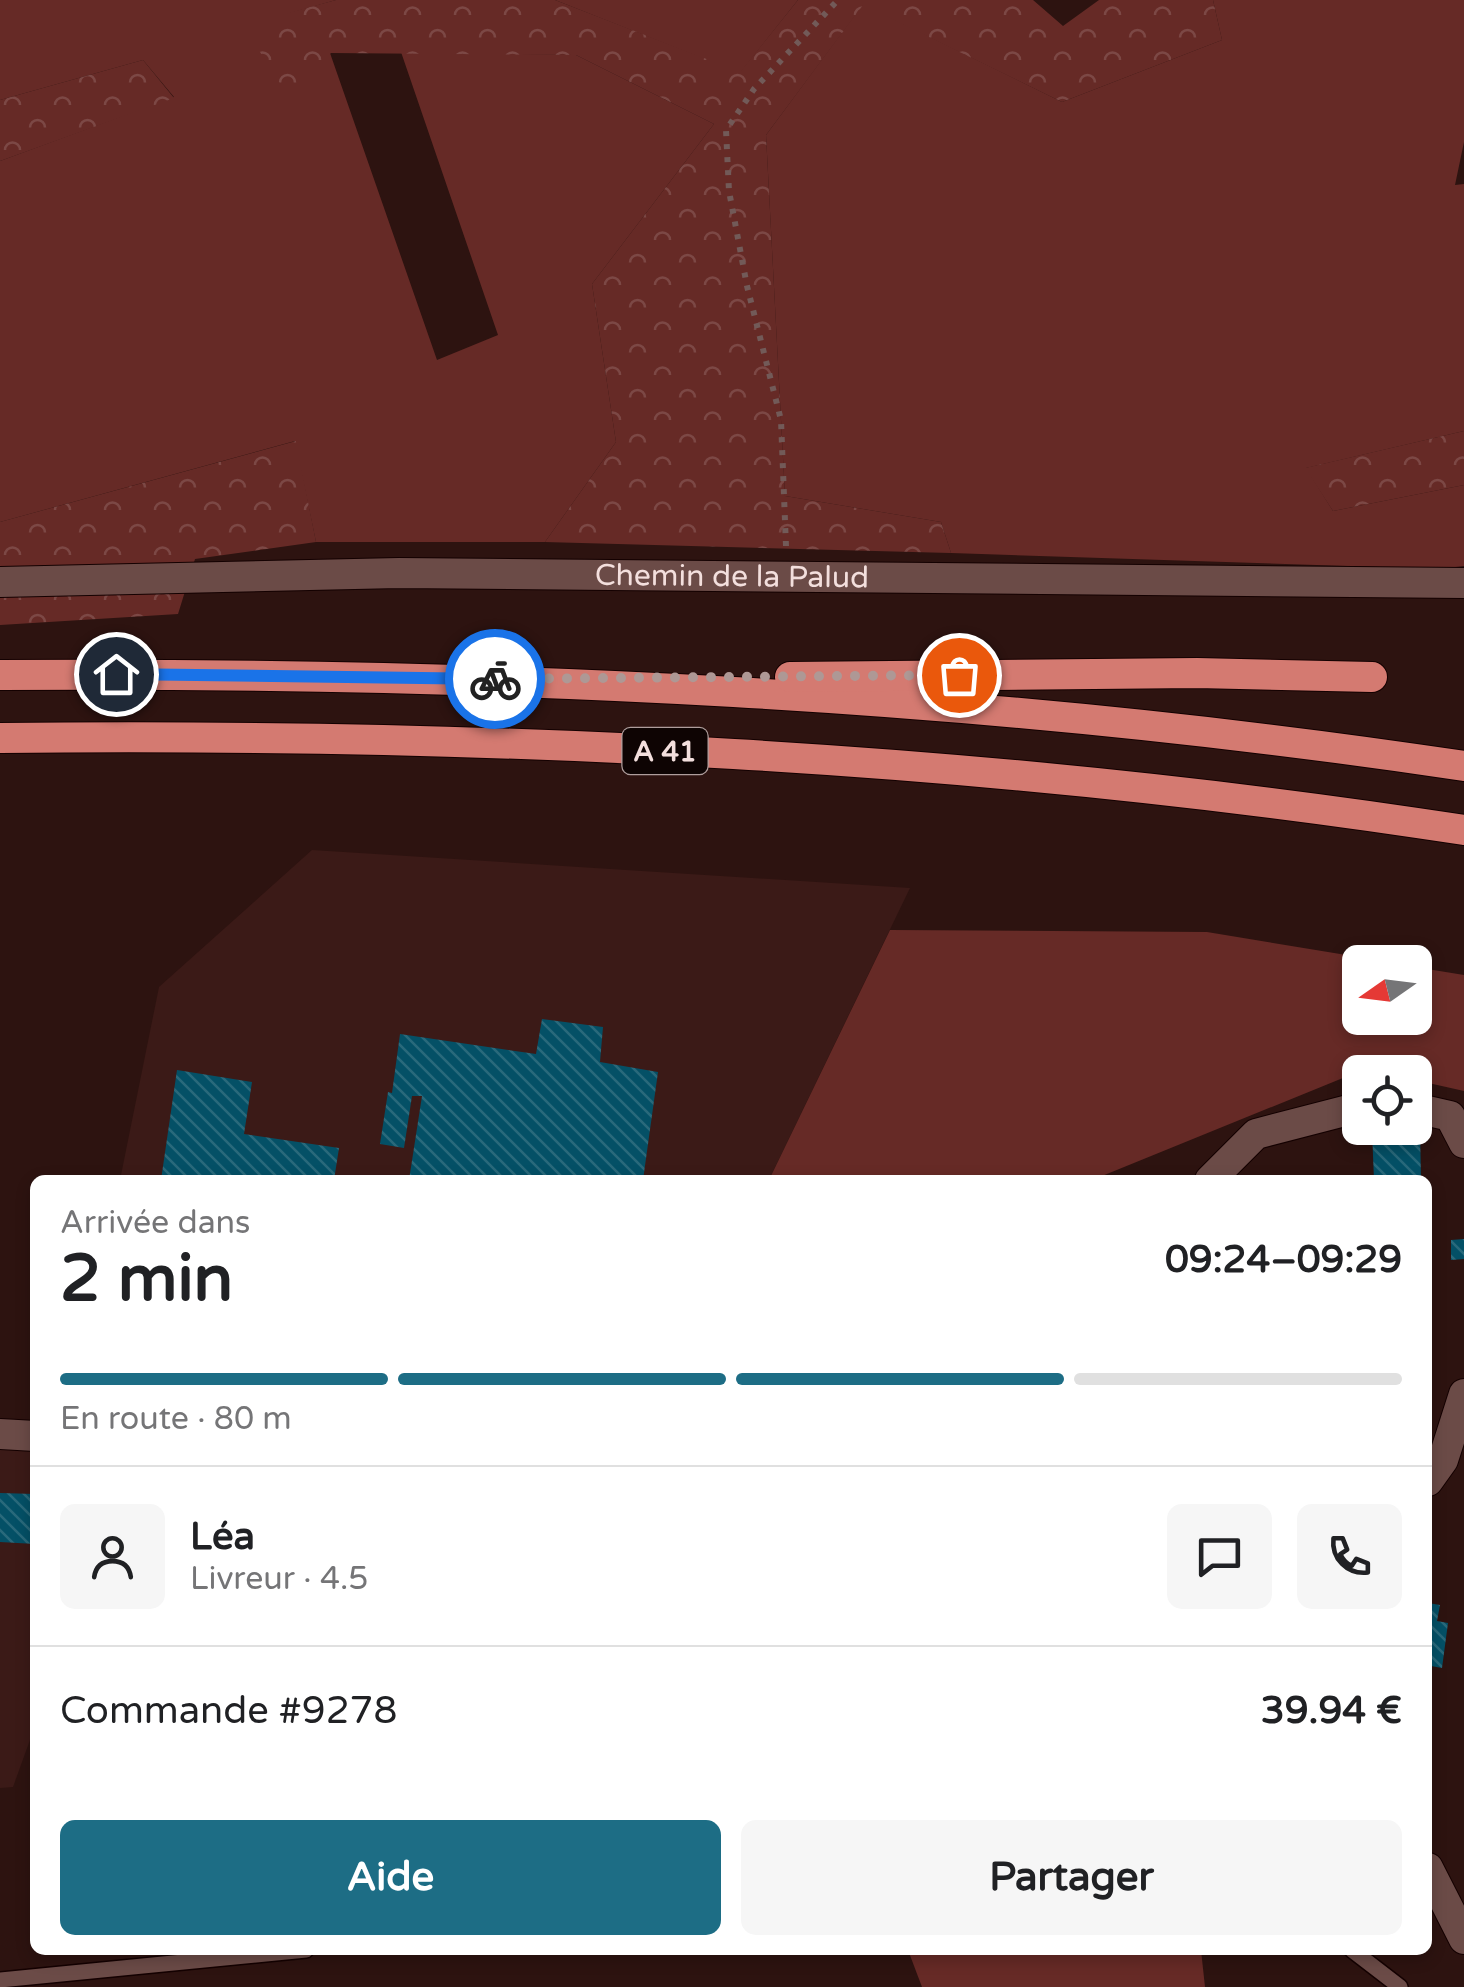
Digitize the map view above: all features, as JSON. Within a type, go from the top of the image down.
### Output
[{"type":"highway","points":[[522,680],[1177,673],[1372,677]]},
{"type":"highway","name":"A 41","points":[[0,674],[522,680],[772,694],[1199,732],[1464,766]]},
{"type":"highway","name":"A 41","points":[[0,738],[190,736],[482,742],[757,756],[952,770],[1328,809],[1464,830]]},
{"type":"street","name":"Chemin de la Palud","points":[[0,582],[400,573],[1464,583]]},
{"type":"street","points":[[1215,1175],[1256,1134],[1342,1112]]},
{"type":"street","points":[[1432,1112],[1450,1116],[1464,1142]]},
{"type":"street","points":[[1432,1475],[1443,1460],[1464,1394]]},
{"type":"street","points":[[0,1434],[30,1436]]},
{"type":"street","points":[[1432,1876],[1464,1940]]},
{"type":"lane","points":[[0,1980],[255,1955]]},
{"type":"lane","points":[[1358,1955],[1400,1987]]},
{"type":"path","points":[[788,577],[781,420],[747,286],[729,192],[726,130],[754,88],[838,0]]},
{"type":"shaded area","points":[[312,850],[910,888],[771,1175],[121,1175],[159,987]]},
{"type":"shaded area","points":[[30,1440],[30,1740],[13,1787],[0,1788],[0,1443]]},
{"type":"green space","points":[[0,0],[336,0],[244,26],[330,53],[437,360],[498,335],[401,52],[576,55],[714,124],[592,284],[616,442],[545,542],[316,542],[295,441],[0,522],[0,161],[174,97],[143,60],[0,100]]},
{"type":"green space","points":[[336,0],[555,0],[740,72],[798,0],[1033,0],[1063,26],[1099,0],[1213,0],[1222,40],[1062,102],[863,5],[766,135],[785,496],[941,522],[951,553],[545,542],[616,442],[592,284],[714,124],[576,55],[331,53],[286,93],[243,25]]},
{"type":"green space","points":[[555,0],[798,0],[740,73]]},
{"type":"green space","points":[[1213,0],[1464,0],[1464,142],[1455,185],[1464,184],[1464,431],[1306,468],[1333,511],[1464,485],[1464,566],[1439,569],[951,553],[941,522],[785,496],[766,135],[863,4],[1062,102],[1222,40]]},
{"type":"green space","points":[[143,60],[174,98],[0,161],[0,100]]},
{"type":"green space","points":[[1464,431],[1464,485],[1333,511],[1305,468]]},
{"type":"green space","points":[[296,441],[316,542],[195,559],[178,614],[0,625],[0,522]]},
{"type":"green space","points":[[890,930],[1207,932],[1342,954],[1342,1035],[1432,1035],[1432,970],[1464,975],[1464,1091],[1432,1084],[1432,1055],[1342,1055],[1342,1078],[1104,1175],[771,1175]]},
{"type":"green space","points":[[910,1955],[1202,1955],[1205,1987],[922,1987]]},
{"type":"building","points":[[542,1019],[603,1027],[600,1062],[658,1072],[644,1175],[410,1175],[422,1096],[412,1096],[404,1148],[380,1144],[400,1034],[536,1054]]},
{"type":"building","points":[[177,1070],[252,1082],[244,1134],[339,1148],[335,1175],[162,1175]]},
{"type":"building","points":[[1373,1145],[1420,1145],[1421,1175],[1374,1175]]},
{"type":"building","points":[[1464,1239],[1464,1259],[1451,1260],[1451,1240]]},
{"type":"building","points":[[0,1493],[30,1494],[30,1544],[0,1542]]},
{"type":"building","points":[[1432,1604],[1440,1605],[1437,1621],[1448,1623],[1442,1668],[1432,1666]]},
{"type":"way so far","points":[[495,679],[959,675]]},
{"type":"route","points":[[116,674],[495,679]]}]
